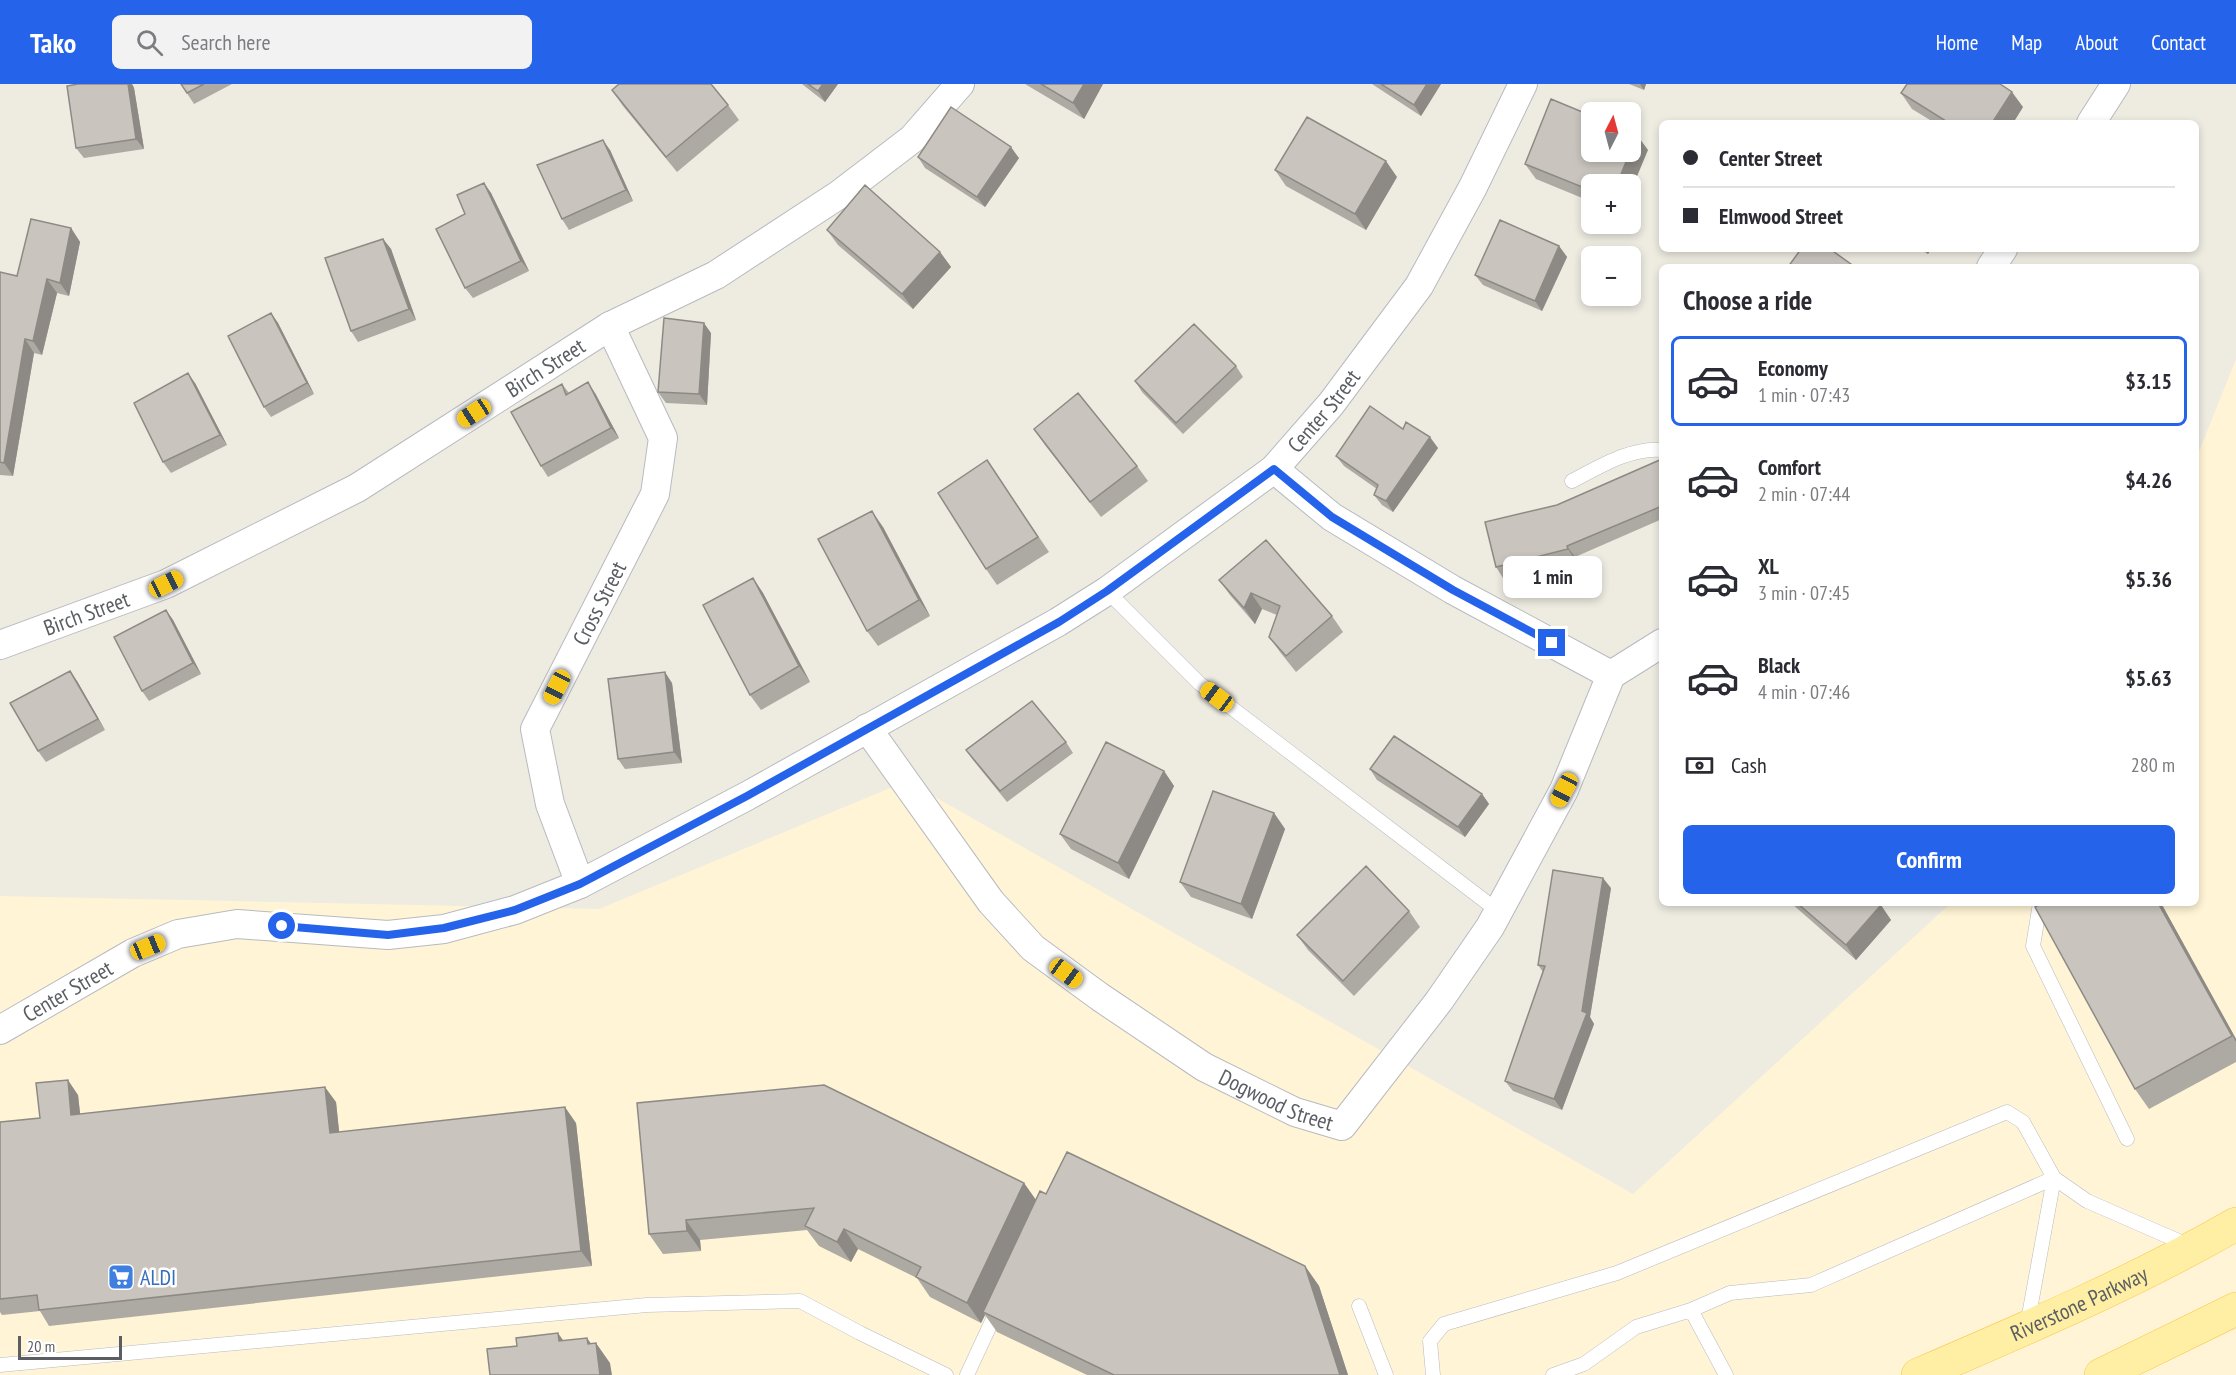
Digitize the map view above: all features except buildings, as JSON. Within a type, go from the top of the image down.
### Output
[{"type":"main road","name":"Riverstone Parkway","points":[[1918,1375],[2027,1328],[2194,1248],[2236,1224]]},
{"type":"main road","points":[[2101,1375],[2236,1309]]},
{"type":"street","name":"Birch Street","points":[[0,645],[166,584],[357,488],[610,326],[716,275],[840,194],[912,139],[960,84]]},
{"type":"street","name":"Center Street","points":[[0,1030],[133,953],[178,934],[237,924],[388,935],[444,928],[515,910],[580,884],[747,796],[1059,622],[1107,591],[1274,469],[1331,404],[1419,286],[1473,188],[1523,84]]},
{"type":"street","points":[[2093,120],[2116,84]]},
{"type":"street","name":"Cross Street","points":[[580,884],[550,804],[535,729],[655,494],[663,438],[610,326]]},
{"type":"street","points":[[1274,469],[1332,517],[1453,590],[1611,675],[1659,645]]},
{"type":"street","name":"Dogwood Street","points":[[867,728],[991,902],[1033,948],[1100,997],[1204,1067],[1295,1112],[1342,1126],[1440,1001],[1498,911],[1564,790],[1611,675]]},
{"type":"lane","points":[[1572,481],[1627,455],[1650,449],[1659,450]]},
{"type":"lane","points":[[1107,591],[1199,683],[1498,911]]},
{"type":"lane","points":[[2040,906],[2033,946],[2127,1139]]},
{"type":"lane","points":[[1433,1375],[1430,1341],[1444,1324],[1617,1273],[2007,1112],[2023,1122],[2054,1178],[2087,1201],[2194,1248]]},
{"type":"lane","points":[[1553,1375],[1584,1364],[1636,1327],[1691,1310],[1730,1293],[1811,1286],[2054,1178]]},
{"type":"lane","points":[[2027,1328],[2054,1178]]},
{"type":"lane","points":[[967,1375],[1006,1292]]},
{"type":"lane","points":[[0,1365],[647,1305],[800,1301],[946,1375]]},
{"type":"lane","points":[[1359,1306],[1386,1375]]},
{"type":"lane","points":[[1691,1310],[1726,1375]]},
{"type":"shaded area","points":[[2236,359],[2236,1375],[0,1375],[0,896],[599,909],[907,781],[1633,1194],[1948,906],[2199,906],[2199,452]]},
{"type":"place","name":"ALDI","points":[[121,1277]]},
{"type":"route","points":[[282,926],[388,935],[444,928],[515,910],[580,884],[747,796],[926,694],[1059,622],[1107,591],[1274,469],[1332,517],[1453,590],[1552,643]]}]
